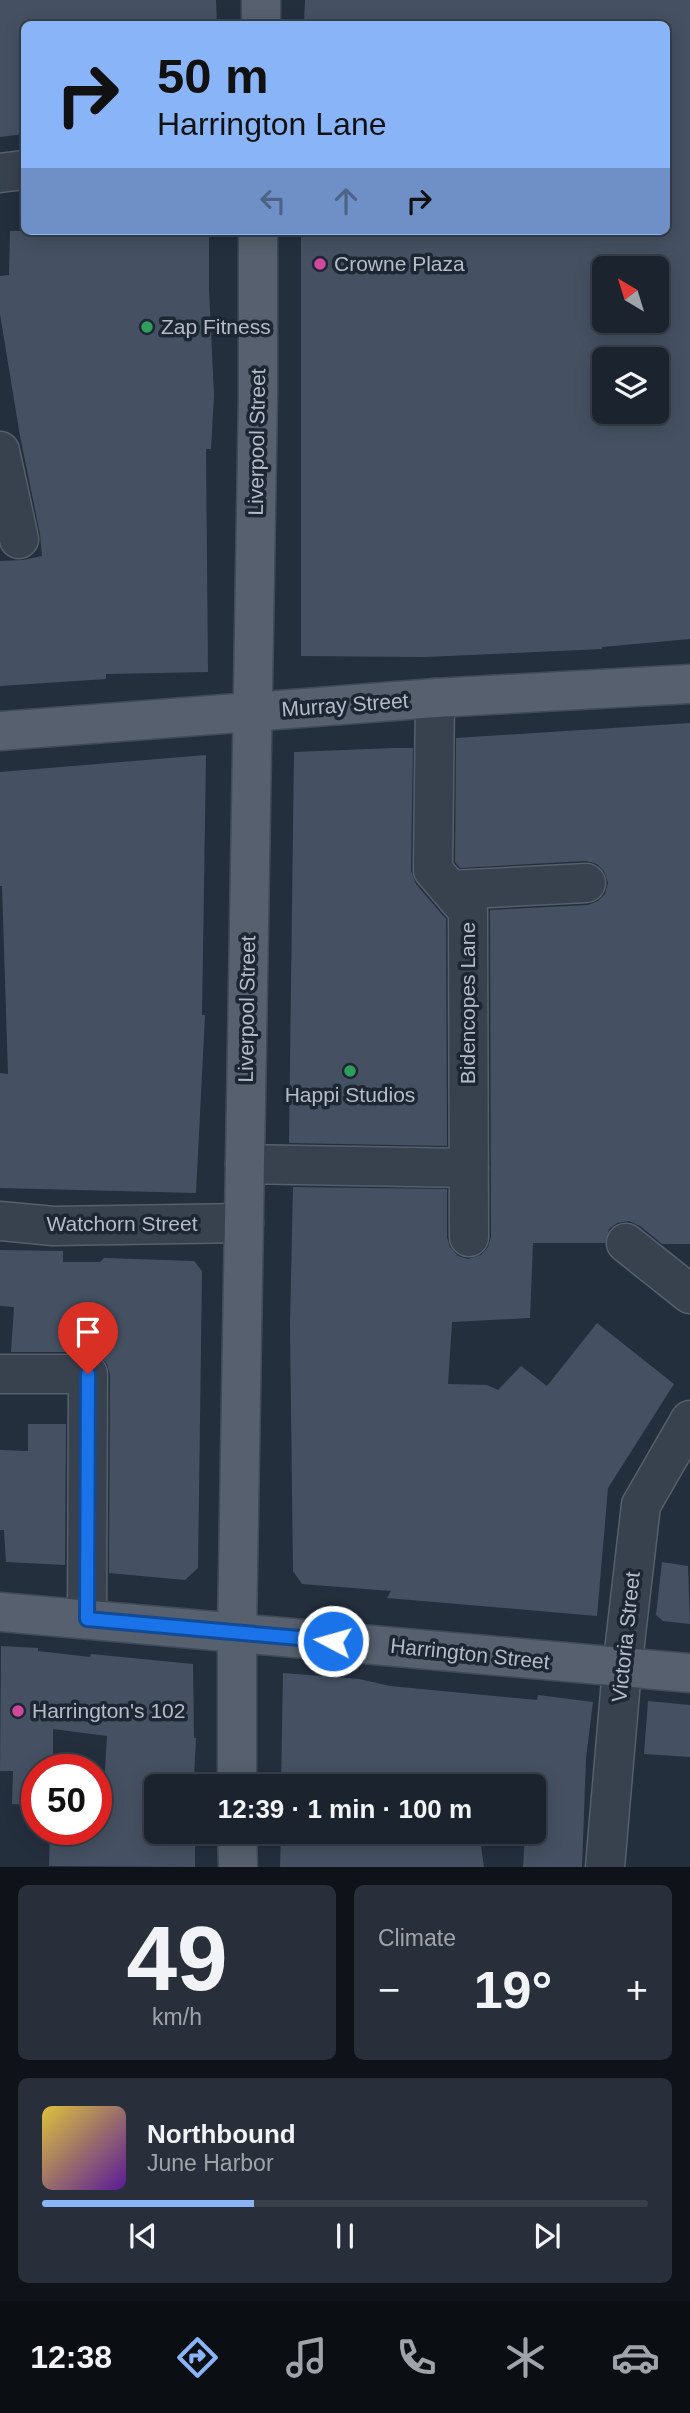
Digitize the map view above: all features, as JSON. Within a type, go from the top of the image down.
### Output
[{"type":"main road","points":[[261,0],[261,21]]},
{"type":"main road","name":"Liverpool Street","points":[[237,1774],[237,1631],[258,395],[258,235]]},
{"type":"main road","name":"Murray Street","points":[[0,731],[435,698],[690,684]]},
{"type":"main road","name":"Harrington Street","points":[[0,1612],[237,1631],[690,1674]]},
{"type":"main road","points":[[237,1844],[238,1867]]},
{"type":"street","points":[[0,173],[21,170]]},
{"type":"street","points":[[0,451],[19,539]]},
{"type":"street","name":"Bidencopes Lane","points":[[435,698],[433,870],[468,911],[469,1237]]},
{"type":"street","points":[[450,890],[586,883]]},
{"type":"street","points":[[245,1164],[469,1168]]},
{"type":"street","name":"Watchorn Street","points":[[0,1221],[53,1226],[244,1223]]},
{"type":"street","points":[[626,1243],[690,1294]]},
{"type":"street","points":[[0,1374],[88,1374],[87,1619]]},
{"type":"street","name":"Victoria Street","points":[[605,1867],[622,1669],[641,1505],[690,1420]]},
{"type":"building","points":[[0,0],[216,0],[217,21],[21,21],[21,134],[0,137]]},
{"type":"building","points":[[305,0],[690,0],[690,639],[602,649],[425,657],[301,656],[301,235],[670,235],[670,21],[304,21]]},
{"type":"building","points":[[10,231],[21,231],[21,235],[209,235],[214,395],[211,449],[206,449],[208,672],[106,674],[106,679],[0,686],[0,561],[42,556],[0,314],[0,276],[9,275]]},
{"type":"building","points":[[690,723],[690,1244],[662,1244],[640,1226],[629,1221],[617,1223],[609,1229],[605,1243],[533,1243],[530,1318],[452,1322],[448,1384],[487,1385],[498,1390],[521,1366],[547,1386],[597,1323],[674,1384],[608,1488],[597,1616],[387,1598],[391,1591],[302,1584],[293,1571],[290,1325],[293,1187],[447,1189],[447,1237],[450,1247],[458,1256],[468,1259],[481,1255],[488,1247],[491,1237],[490,910],[588,905],[605,894],[608,883],[604,871],[597,864],[586,861],[460,868],[455,862],[456,738]]},
{"type":"building","points":[[413,748],[411,871],[416,884],[446,919],[447,1146],[289,1143],[294,752]]},
{"type":"building","points":[[206,755],[202,1015],[205,1015],[196,1193],[0,1188],[0,1073],[8,1074],[0,886],[0,772]]},
{"type":"building","points":[[0,1250],[63,1251],[63,1262],[100,1262],[104,1258],[194,1261],[202,1271],[198,1568],[185,1580],[109,1573],[110,1374],[107,1364],[100,1355],[88,1352],[11,1352],[14,1307],[0,1306]]},
{"type":"building","points":[[28,1424],[66,1424],[65,1565],[6,1562],[4,1530],[0,1530],[0,1450],[28,1451]]},
{"type":"building","points":[[662,1562],[688,1566],[690,1624],[663,1621],[656,1615]]},
{"type":"building","points":[[1,1646],[38,1648],[38,1651],[90,1657],[91,1654],[193,1664],[196,1738],[194,1774],[144,1774],[144,1844],[195,1844],[195,1867],[49,1866],[50,1845],[112,1845],[112,1754],[106,1754],[107,1736],[53,1729],[53,1754],[21,1754],[21,1804],[12,1804],[13,1771],[0,1771]]},
{"type":"building","points":[[283,1673],[537,1700],[538,1695],[593,1702],[586,1758],[582,1867],[523,1867],[524,1844],[546,1844],[546,1774],[281,1774]]},
{"type":"building","points":[[648,1701],[690,1705],[690,1757],[644,1754]]},
{"type":"building","points":[[281,1844],[481,1844],[484,1867],[280,1867]]},
{"type":"place","name":"Crowne Plaza","points":[[320,264]]},
{"type":"place","name":"Zap Fitness","points":[[147,327]]},
{"type":"place","name":"Happi Studios","points":[[350,1071]]},
{"type":"place","name":"Harrington's 102","points":[[18,1711]]},
{"type":"route","points":[[88,1374],[87,1619],[333,1641]]}]
